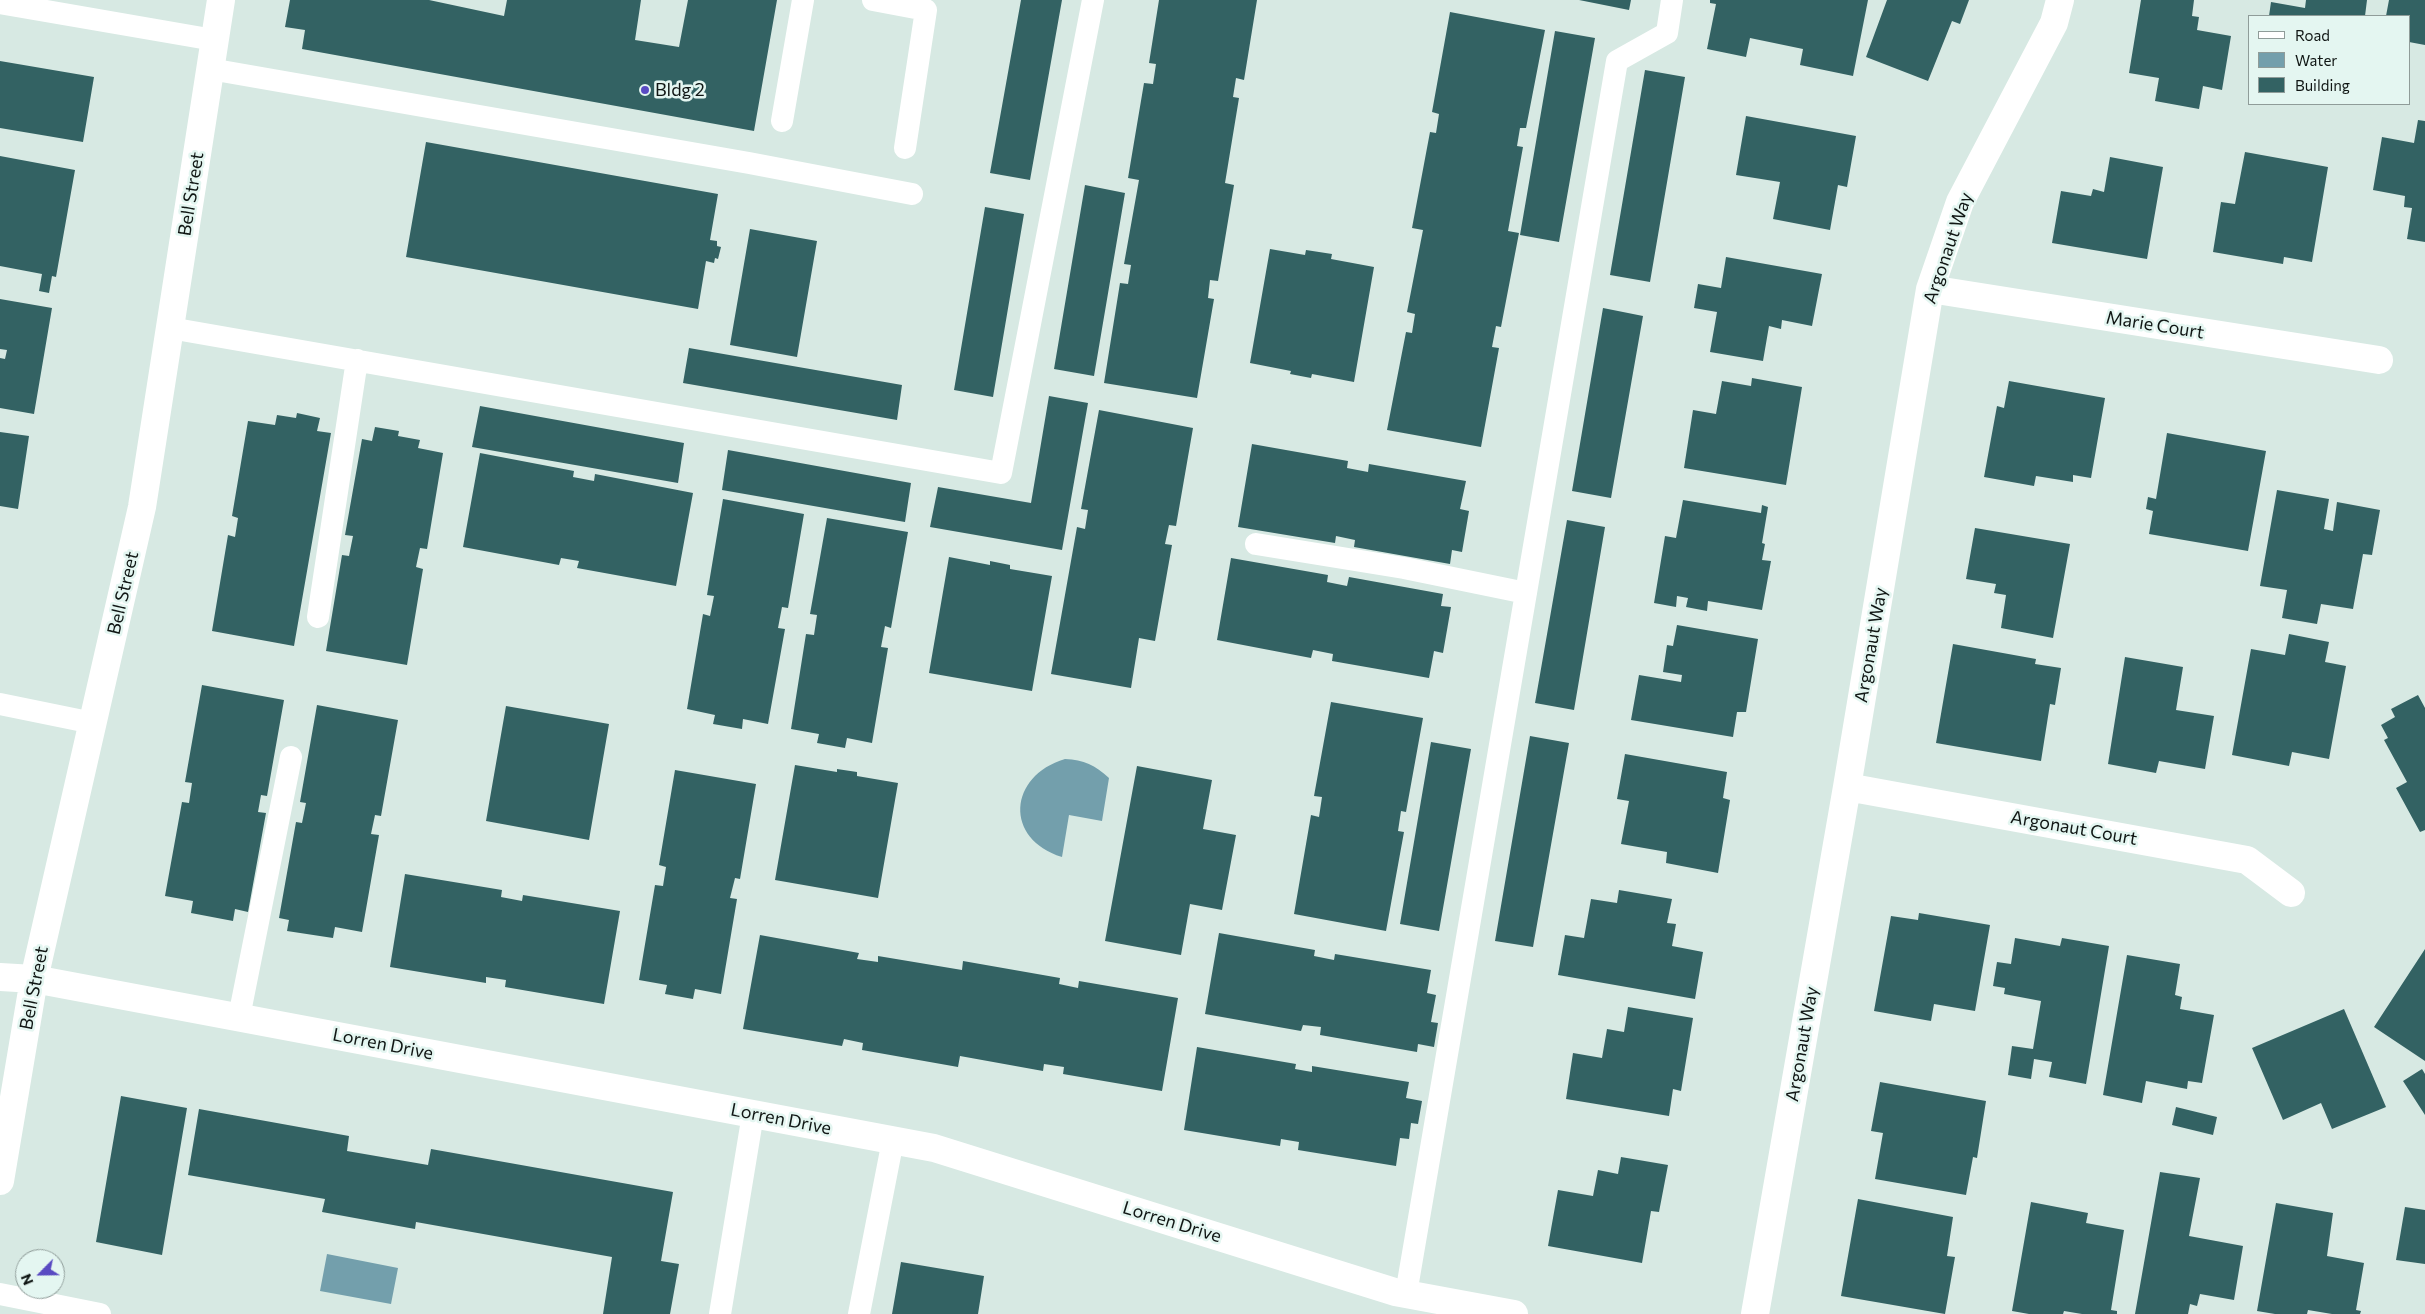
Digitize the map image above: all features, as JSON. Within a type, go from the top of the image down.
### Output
[{"type":"street","name":"Bell Street","points":[[0,1182],[34,979],[142,507],[221,0]]},
{"type":"street","name":"Argonaut Way","points":[[1755,1314],[1847,787],[1930,289],[1960,202],[2054,23],[2060,0]]},
{"type":"street","name":"Marie Court","points":[[1930,289],[2379,360]]},
{"type":"street","name":"Argonaut Court","points":[[1847,787],[2247,860],[2291,893]]},
{"type":"street","name":"Lorren Drive","points":[[0,977],[34,979],[934,1148],[1406,1294],[1442,1307],[1514,1314]]},
{"type":"lane","points":[[782,122],[803,0]]},
{"type":"lane","points":[[873,0],[926,10],[905,148]]},
{"type":"lane","points":[[170,328],[1002,473],[1093,0]]},
{"type":"lane","points":[[1406,1294],[1617,61],[1667,33],[1672,0]]},
{"type":"lane","points":[[0,3],[214,40]]},
{"type":"lane","points":[[210,69],[749,163],[912,194]]},
{"type":"lane","points":[[318,616],[356,360]]},
{"type":"lane","points":[[1256,544],[1404,568],[1526,593]]},
{"type":"lane","points":[[0,704],[93,723]]},
{"type":"lane","points":[[239,1017],[291,757]]},
{"type":"lane","points":[[720,1314],[753,1114]]},
{"type":"lane","points":[[859,1314],[893,1140]]},
{"type":"lane","points":[[0,1294],[100,1314]]},
{"type":"water","points":[[1065,759],[1089,764],[1109,778],[1102,821],[1069,815],[1062,857],[1043,848],[1030,836],[1022,823],[1020,808],[1024,793],[1032,779],[1046,767]]},
{"type":"water","points":[[327,1254],[398,1268],[391,1304],[320,1291]]},
{"type":"building","name":"Bldg 2","points":[[290,0],[429,0],[504,16],[507,0],[641,0],[635,40],[679,47],[688,0],[777,0],[754,131],[302,49],[305,30],[285,27]]},
{"type":"building","points":[[1021,0],[1062,0],[1030,180],[990,173]]},
{"type":"building","points":[[1159,0],[1257,0],[1244,80],[1236,78],[1233,97],[1239,98],[1225,183],[1234,185],[1218,281],[1210,280],[1208,298],[1214,299],[1197,398],[1104,383],[1120,283],[1128,284],[1131,265],[1124,264],[1139,180],[1128,178],[1144,83],[1153,84],[1156,64],[1149,63]]},
{"type":"building","points":[[1579,0],[1631,0],[1629,10]]},
{"type":"building","points":[[1710,0],[1868,0],[1853,76],[1800,65],[1803,49],[1750,38],[1746,57],[1707,49],[1716,4],[1710,3]]},
{"type":"building","points":[[1887,0],[1969,0],[1960,24],[1952,21],[1928,81],[1866,57]]},
{"type":"building","points":[[2141,0],[2194,0],[2192,16],[2199,17],[2197,30],[2231,36],[2222,90],[2203,86],[2199,109],[2155,101],[2159,78],[2129,73]]},
{"type":"building","points":[[2306,0],[2367,0],[2365,15],[2269,15],[2271,2],[2305,8]]},
{"type":"building","points":[[2389,0],[2425,0],[2425,45],[2410,42],[2410,15],[2386,15]]},
{"type":"building","points":[[1450,12],[1545,30],[1526,128],[1520,128],[1517,146],[1523,147],[1508,231],[1519,233],[1501,327],[1496,326],[1492,347],[1499,348],[1481,447],[1387,430],[1406,332],[1412,333],[1415,314],[1407,312],[1423,230],[1412,228],[1430,132],[1436,133],[1439,114],[1432,112]]},
{"type":"building","points":[[1555,31],[1595,38],[1559,242],[1520,235]]},
{"type":"building","points":[[0,61],[94,77],[83,142],[0,128]]},
{"type":"building","points":[[1645,70],[1685,77],[1650,282],[1610,275]]},
{"type":"building","points":[[1746,116],[1856,136],[1847,187],[1838,185],[1830,230],[1773,219],[1780,182],[1736,175]]},
{"type":"building","points":[[2418,120],[2425,121],[2425,242],[2407,239],[2412,208],[2404,207],[2405,196],[2373,190],[2382,137],[2414,143]]},
{"type":"building","points":[[426,142],[718,194],[710,240],[717,241],[717,246],[721,247],[718,259],[715,258],[714,263],[706,261],[698,309],[406,257]]},
{"type":"building","points":[[2245,152],[2328,167],[2312,262],[2284,257],[2283,264],[2213,252],[2221,202],[2235,204]]},
{"type":"building","points":[[0,156],[75,170],[56,277],[52,276],[49,293],[39,291],[42,274],[0,266]]},
{"type":"building","points":[[2110,157],[2163,167],[2147,259],[2052,243],[2061,191],[2091,196],[2093,189],[2104,192]]},
{"type":"building","points":[[1085,185],[1125,193],[1094,376],[1054,369]]},
{"type":"building","points":[[985,207],[1024,214],[993,397],[954,390]]},
{"type":"building","points":[[750,229],[817,241],[797,357],[730,345]]},
{"type":"building","points":[[1270,249],[1305,255],[1306,250],[1332,254],[1331,259],[1374,267],[1354,382],[1312,374],[1311,378],[1290,374],[1291,371],[1250,363]]},
{"type":"building","points":[[1726,257],[1822,274],[1812,326],[1782,320],[1781,329],[1769,326],[1763,361],[1710,352],[1717,312],[1694,308],[1698,284],[1721,288]]},
{"type":"building","points":[[0,299],[52,308],[34,414],[0,408],[0,358],[5,359],[7,350],[0,349]]},
{"type":"building","points":[[1603,308],[1643,316],[1611,498],[1572,491]]},
{"type":"building","points":[[689,348],[902,385],[897,420],[683,383]]},
{"type":"building","points":[[1752,378],[1802,387],[1786,485],[1684,468],[1693,410],[1716,414],[1722,381],[1751,386]]},
{"type":"building","points":[[2009,381],[2105,398],[2091,478],[2073,475],[2073,482],[2036,476],[2034,486],[1984,477],[1997,406],[2004,408]]},
{"type":"building","points":[[1049,396],[1088,403],[1062,550],[930,527],[938,487],[1031,503]]},
{"type":"building","points":[[480,406],[684,443],[678,483],[472,447]]},
{"type":"building","points":[[1099,410],[1193,428],[1176,526],[1169,525],[1165,544],[1172,545],[1155,641],[1139,638],[1131,688],[1051,674],[1077,527],[1085,529],[1088,510],[1081,509]]},
{"type":"building","points":[[297,413],[320,418],[317,431],[331,433],[294,646],[212,631],[228,535],[235,537],[238,518],[232,516],[248,421],[275,425],[277,415],[296,418]]},
{"type":"building","points":[[375,427],[399,431],[398,436],[420,440],[418,448],[443,453],[427,549],[420,548],[416,567],[423,569],[407,665],[326,651],[342,555],[349,556],[353,536],[345,535],[362,439],[372,441]]},
{"type":"building","points":[[0,432],[29,436],[18,509],[0,506]]},
{"type":"building","points":[[2167,433],[2266,451],[2248,551],[2149,534],[2153,511],[2146,509],[2148,497],[2156,499]]},
{"type":"building","points":[[1252,444],[1348,461],[1347,468],[1368,472],[1369,464],[1466,481],[1460,509],[1469,511],[1462,552],[1452,550],[1450,564],[1354,547],[1355,540],[1336,536],[1335,543],[1238,527]]},
{"type":"building","points":[[728,450],[911,483],[905,522],[722,490]]},
{"type":"building","points":[[480,453],[574,471],[573,477],[594,481],[595,474],[693,493],[676,586],[577,568],[579,561],[561,558],[559,565],[463,547]]},
{"type":"building","points":[[2277,490],[2329,499],[2324,529],[2333,531],[2337,502],[2380,510],[2372,555],[2363,554],[2353,609],[2321,604],[2317,624],[2282,618],[2287,590],[2260,586]]},
{"type":"building","points":[[723,499],[804,514],[788,608],[782,607],[778,628],[785,629],[768,724],[743,719],[742,729],[713,724],[715,715],[687,709],[703,614],[710,616],[714,596],[707,595]]},
{"type":"building","points":[[1683,500],[1761,513],[1762,505],[1768,507],[1762,543],[1765,544],[1762,560],[1771,561],[1762,610],[1708,601],[1707,611],[1686,607],[1688,598],[1677,596],[1676,607],[1654,603],[1665,536],[1676,538]]},
{"type":"building","points":[[827,518],[908,532],[891,628],[885,626],[881,647],[888,648],[872,743],[847,738],[845,748],[817,743],[819,734],[791,729],[806,634],[814,635],[817,615],[810,614]]},
{"type":"building","points":[[1567,520],[1605,527],[1574,710],[1535,703]]},
{"type":"building","points":[[1975,528],[2070,544],[2053,638],[2001,628],[2006,595],[1994,593],[1996,584],[1966,579]]},
{"type":"building","points":[[949,557],[990,565],[990,561],[1010,565],[1010,569],[1052,576],[1032,691],[929,673]]},
{"type":"building","points":[[1231,558],[1328,575],[1327,582],[1347,586],[1349,577],[1443,594],[1441,606],[1451,607],[1443,653],[1434,651],[1429,678],[1332,661],[1333,654],[1313,650],[1311,658],[1217,640]]},
{"type":"building","points":[[1677,625],[1758,639],[1746,712],[1737,712],[1733,737],[1631,720],[1639,675],[1681,682],[1682,675],[1663,672],[1667,645],[1673,646]]},
{"type":"building","points":[[2289,634],[2329,642],[2325,662],[2346,666],[2329,759],[2292,752],[2289,766],[2232,755],[2251,649],[2285,655]]},
{"type":"building","points":[[1953,644],[2036,659],[2035,664],[2061,668],[2055,705],[2050,704],[2041,761],[1936,743]]},
{"type":"building","points":[[2125,657],[2183,667],[2176,710],[2214,716],[2205,769],[2159,761],[2156,773],[2108,764]]},
{"type":"building","points":[[202,685],[284,700],[267,796],[261,795],[258,812],[266,813],[248,912],[235,909],[233,921],[191,913],[193,901],[165,896],[182,802],[189,803],[192,783],[185,782]]},
{"type":"building","points":[[2418,695],[2425,708],[2425,830],[2420,832],[2396,788],[2407,782],[2384,740],[2388,738],[2381,725],[2395,717],[2391,709]]},
{"type":"building","points":[[1331,702],[1423,718],[1406,812],[1401,811],[1398,831],[1404,832],[1386,931],[1294,914],[1311,815],[1319,817],[1322,797],[1314,796]]},
{"type":"building","points":[[317,705],[398,720],[381,816],[375,815],[371,834],[379,835],[362,932],[335,927],[333,938],[287,931],[289,920],[279,918],[296,822],[302,823],[306,803],[300,802]]},
{"type":"building","points":[[506,706],[609,724],[589,840],[486,821]]},
{"type":"building","points":[[1530,736],[1569,743],[1533,947],[1495,941]]},
{"type":"building","points":[[1431,742],[1471,749],[1439,931],[1400,924]]},
{"type":"building","points":[[1625,754],[1727,772],[1723,798],[1730,800],[1718,873],[1666,863],[1667,852],[1621,844],[1629,801],[1617,799]]},
{"type":"building","points":[[795,765],[837,772],[837,769],[857,772],[857,776],[898,783],[878,898],[775,880]]},
{"type":"building","points":[[1137,766],[1212,780],[1203,829],[1236,835],[1222,910],[1190,904],[1181,955],[1105,941]]},
{"type":"building","points":[[675,770],[756,784],[740,879],[735,878],[730,898],[737,899],[721,994],[695,989],[693,999],[665,994],[667,985],[639,980],[655,885],[663,886],[666,867],[659,865]]},
{"type":"building","points":[[405,874],[502,890],[501,897],[522,901],[523,895],[620,911],[604,1004],[505,987],[506,980],[486,977],[486,983],[390,967]]},
{"type":"building","points":[[1619,890],[1672,899],[1667,923],[1676,924],[1672,946],[1703,952],[1695,999],[1558,975],[1565,935],[1584,938],[1591,899],[1617,903]]},
{"type":"building","points":[[1919,913],[1990,925],[1975,1011],[1934,1004],[1931,1021],[1874,1011],[1891,916],[1918,920]]},
{"type":"building","points":[[1219,933],[1315,950],[1314,956],[1334,960],[1335,954],[1431,970],[1427,993],[1436,995],[1431,1022],[1438,1023],[1434,1047],[1418,1044],[1417,1052],[1320,1035],[1321,1027],[1303,1025],[1301,1031],[1205,1014]]},
{"type":"building","points":[[760,935],[859,953],[857,959],[878,962],[878,956],[962,970],[963,961],[1060,978],[1059,984],[1078,988],[1079,981],[1178,998],[1162,1091],[1063,1074],[1064,1067],[1044,1064],[1043,1071],[960,1056],[958,1067],[862,1050],[863,1043],[844,1039],[842,1046],[743,1029]]},
{"type":"building","points":[[2015,938],[2060,946],[2062,938],[2109,946],[2086,1084],[2049,1077],[2052,1062],[2034,1059],[2031,1079],[2008,1075],[2012,1046],[2033,1049],[2041,1001],[2004,994],[2005,988],[1993,986],[1997,962],[2011,964]]},
{"type":"building","points":[[2425,949],[2425,1061],[2374,1027]]},
{"type":"building","points":[[2127,955],[2180,964],[2175,995],[2182,997],[2180,1009],[2214,1015],[2202,1083],[2188,1081],[2187,1089],[2146,1081],[2142,1103],[2103,1095]]},
{"type":"building","points":[[1628,1007],[1693,1018],[1681,1091],[1673,1089],[1669,1116],[1566,1099],[1573,1053],[1602,1058],[1607,1029],[1624,1032]]},
{"type":"building","points":[[2344,1009],[2386,1107],[2332,1129],[2321,1103],[2283,1120],[2252,1048]]},
{"type":"building","points":[[1197,1047],[1296,1064],[1295,1069],[1312,1072],[1312,1066],[1409,1082],[1406,1098],[1422,1101],[1418,1124],[1411,1123],[1409,1139],[1400,1138],[1396,1166],[1298,1150],[1299,1142],[1281,1139],[1280,1146],[1184,1130]]},
{"type":"building","points":[[2422,1069],[2425,1074],[2425,1115],[2403,1081]]},
{"type":"building","points":[[1880,1082],[1986,1101],[1977,1158],[1973,1157],[1966,1195],[1875,1179],[1883,1133],[1871,1131]]},
{"type":"building","points":[[121,1096],[187,1108],[162,1255],[96,1242]]},
{"type":"building","points":[[2176,1107],[2217,1117],[2213,1135],[2172,1125]]},
{"type":"building","points":[[199,1109],[349,1136],[347,1151],[428,1165],[431,1149],[673,1192],[661,1261],[679,1264],[670,1314],[603,1314],[612,1257],[416,1222],[415,1229],[322,1212],[325,1199],[188,1175]]},
{"type":"building","points":[[1621,1157],[1668,1165],[1659,1212],[1651,1211],[1642,1263],[1548,1246],[1558,1190],[1593,1196],[1598,1170],[1618,1174]]},
{"type":"building","points":[[2160,1172],[2200,1178],[2189,1236],[2243,1246],[2234,1300],[2200,1294],[2197,1306],[2190,1304],[2188,1314],[2135,1314]]},
{"type":"building","points":[[1858,1199],[1953,1217],[1947,1256],[1955,1257],[1945,1314],[1841,1296]]},
{"type":"building","points":[[2031,1202],[2088,1213],[2086,1223],[2124,1230],[2111,1310],[2117,1311],[2117,1314],[2082,1314],[2064,1311],[2063,1314],[2029,1314],[2012,1311]]},
{"type":"building","points":[[2276,1203],[2333,1213],[2327,1256],[2364,1263],[2356,1310],[2361,1311],[2360,1314],[2332,1314],[2308,1310],[2307,1314],[2275,1314],[2257,1311]]},
{"type":"building","points":[[2405,1207],[2425,1210],[2425,1264],[2396,1260]]},
{"type":"building","points":[[901,1262],[984,1276],[978,1314],[892,1314]]},
{"type":"place","name":"Bldg 2","points":[[645,90]]}]
